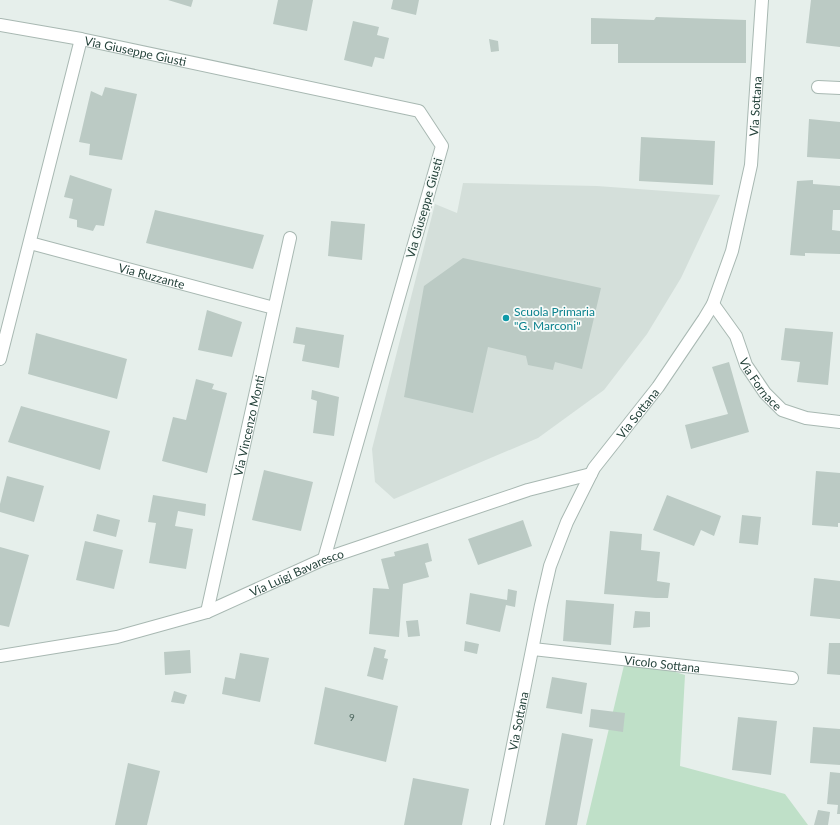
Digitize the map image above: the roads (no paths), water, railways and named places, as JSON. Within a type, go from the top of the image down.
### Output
[{"type":"street","name":"Via Sottana","points":[[497,825],[550,566],[567,522],[594,468],[658,387],[704,320],[713,304],[732,251],[750,165],[762,0]]},
{"type":"street","name":"Via Giuseppe Giusti","points":[[0,25],[81,39],[419,111],[442,146],[324,559]]},
{"type":"street","points":[[0,360],[81,39]]},
{"type":"street","points":[[818,87],[840,88]]},
{"type":"street","name":"Via Vincenzo Monti","points":[[206,612],[290,238]]},
{"type":"street","name":"Via Ruzzante","points":[[30,243],[274,308]]},
{"type":"street","name":"Via Fornace","points":[[713,304],[736,336],[746,365],[765,393],[782,410],[806,418],[840,422]]},
{"type":"street","name":"Via Luigi Bavaresco","points":[[0,656],[117,637],[206,612],[324,559],[528,490],[591,474]]},
{"type":"street","name":"Vicolo Sottana","points":[[533,649],[792,678]]},
{"type":"place","name":"Scuola Primaria \"G. Marconi\"","points":[[506,318]]}]
